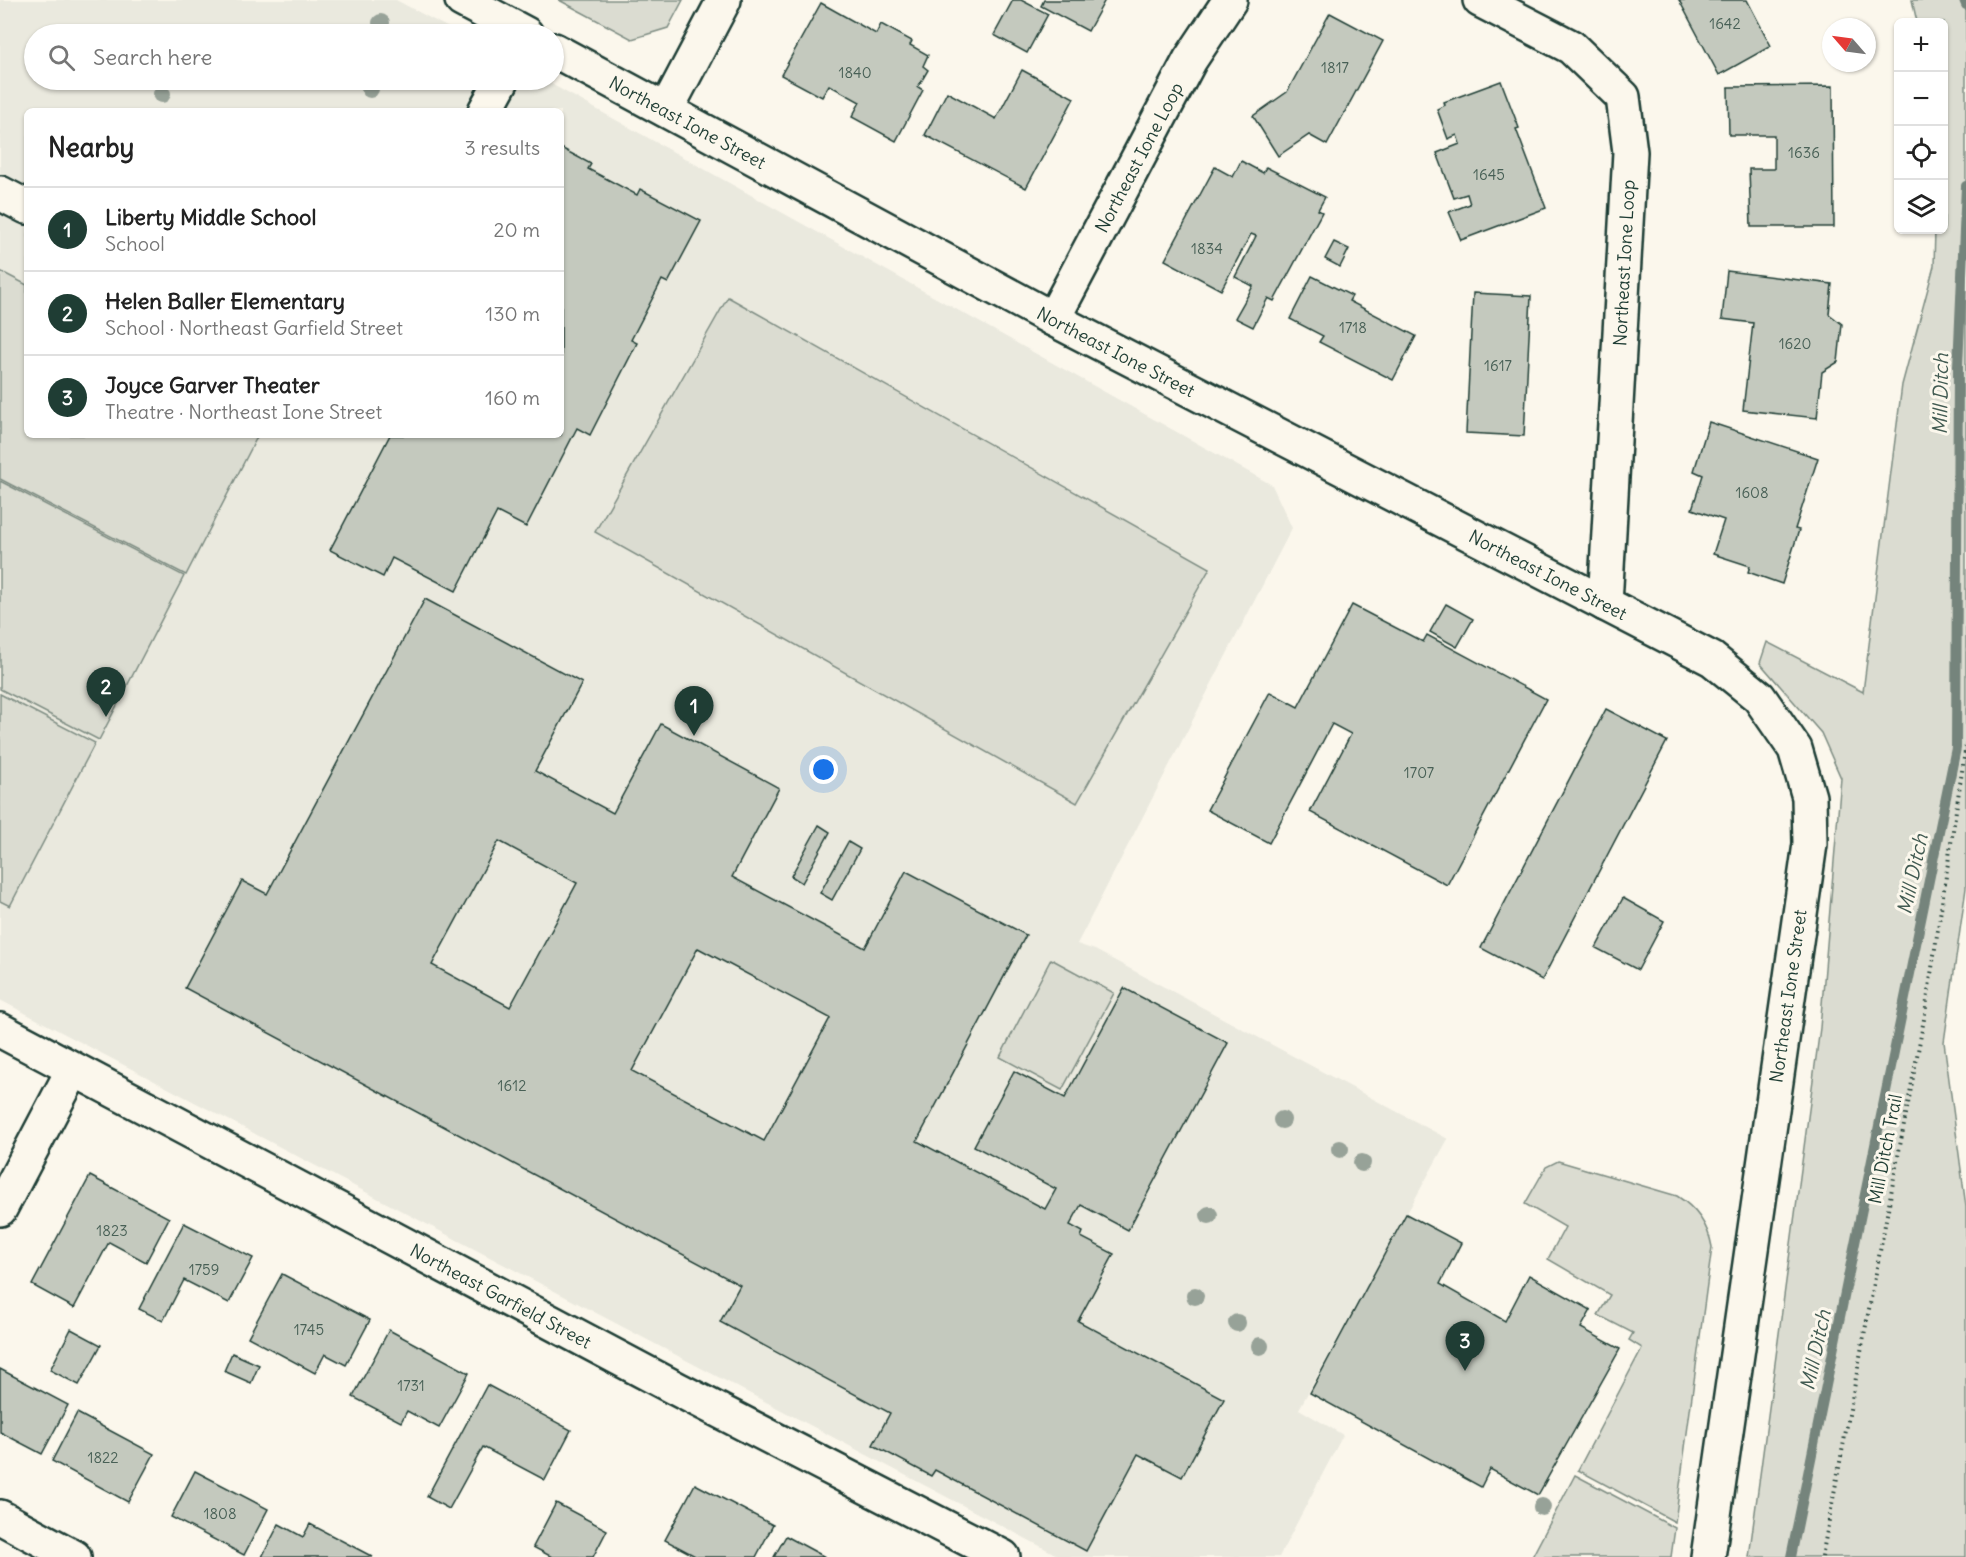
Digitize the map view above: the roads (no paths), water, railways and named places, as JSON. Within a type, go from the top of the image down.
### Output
[{"type":"street","points":[[462,0],[506,24]]},
{"type":"street","points":[[666,110],[723,0]]},
{"type":"street","name":"Northeast Ione Loop","points":[[1053,319],[1190,60],[1230,0]]},
{"type":"street","name":"Northeast Ione Loop","points":[[1480,0],[1571,48],[1623,97],[1630,152],[1605,604]]},
{"type":"street","name":"Northeast Ione Street","points":[[564,55],[1053,319],[1712,659],[1759,698],[1795,749],[1809,797],[1810,844],[1708,1557]]},
{"type":"street","points":[[487,108],[497,90]]},
{"type":"street","points":[[0,193],[24,205]]},
{"type":"street","name":"Northeast Garfield Street","points":[[0,1030],[674,1388],[1003,1557]]},
{"type":"street","points":[[0,1209],[73,1070]]},
{"type":"street","points":[[0,1517],[74,1557]]},
{"type":"waterway","name":"Mill Ditch","points":[[1964,0],[1966,5]]},
{"type":"waterway","name":"Mill Ditch","points":[[1791,1557],[1956,748],[1958,366],[1966,186]]},
{"type":"place","name":"Helen Baller Elementary","points":[[106,717]]},
{"type":"place","name":"Liberty Middle School","points":[[694,736]]},
{"type":"place","name":"Joyce Garver Theater","points":[[1465,1371]]}]
